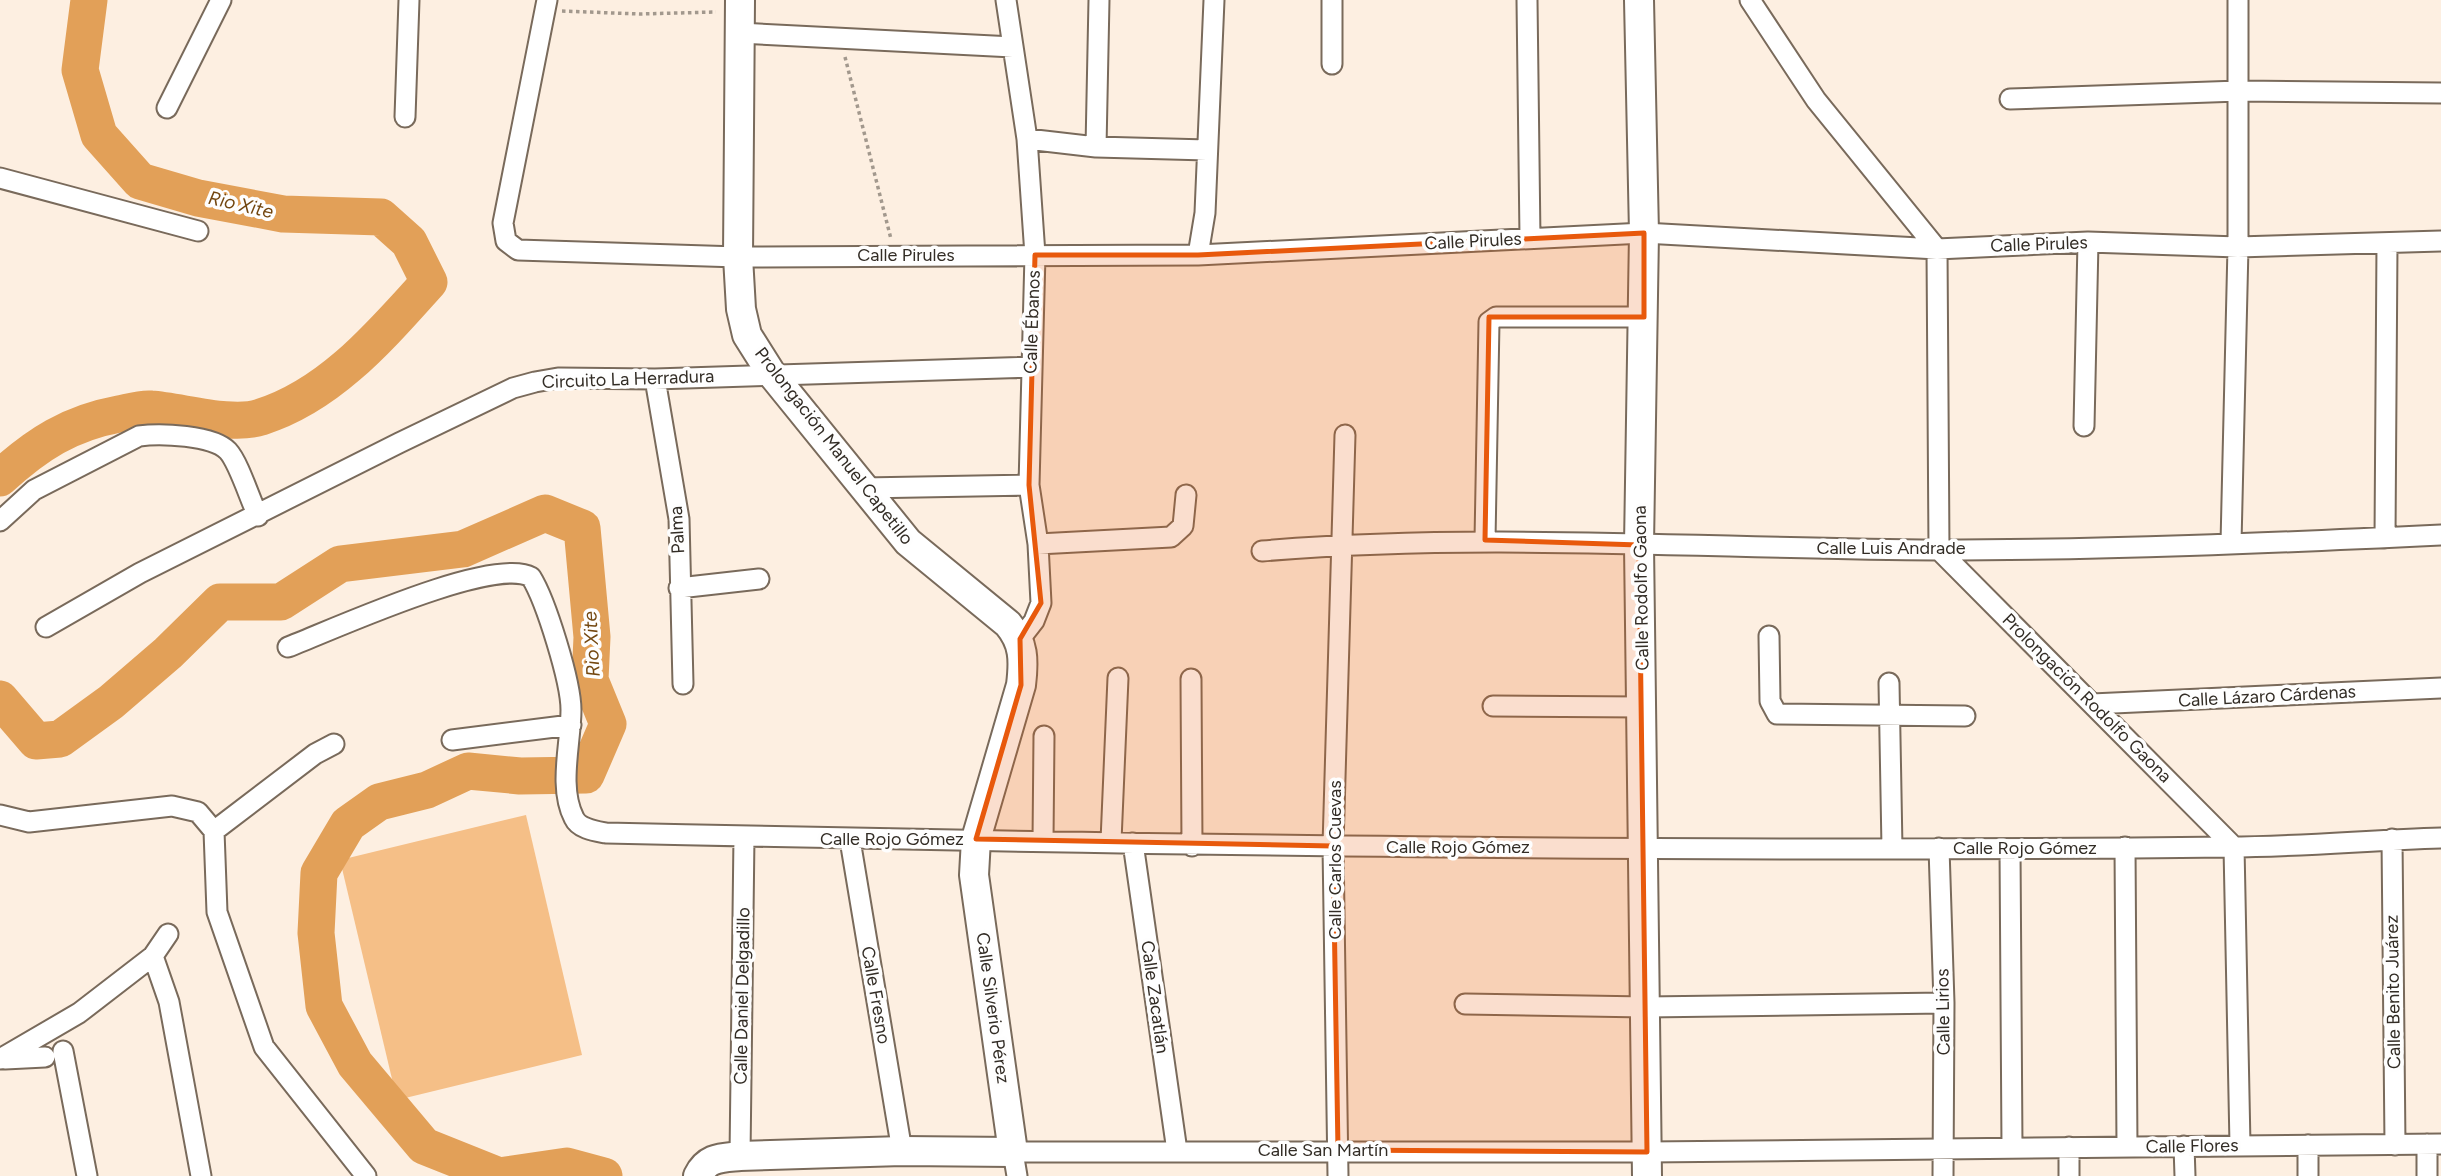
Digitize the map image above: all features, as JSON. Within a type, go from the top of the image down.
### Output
[{"type":"street","points":[[167,108],[221,0]]},
{"type":"street","points":[[405,117],[409,0]]},
{"type":"street","name":"Calle Ébanos","points":[[1006,0],[1027,139],[1035,255],[1029,485],[1038,544],[1041,603],[1034,621],[1020,639]]},
{"type":"street","points":[[1096,147],[1099,0]]},
{"type":"street","points":[[1198,255],[1205,213],[1214,0]]},
{"type":"street","points":[[1332,0],[1332,64]]},
{"type":"street","points":[[1527,0],[1530,238]]},
{"type":"street","name":"Calle Rodolfo Gaona","points":[[1639,0],[1644,233],[1639,545],[1647,1164]]},
{"type":"street","points":[[1750,0],[1816,100],[1937,248],[1940,550]]},
{"type":"street","points":[[2231,543],[2238,247],[2238,0]]},
{"type":"street","name":"Calle Pirules","points":[[547,5],[503,223],[506,241],[518,250],[738,257],[1198,255],[1644,233],[1937,248],[2088,242],[2238,247],[2441,241]]},
{"type":"street","points":[[739,15],[840,38],[1013,47]]},
{"type":"street","name":"Prolongación Manuel Capetillo","points":[[739,15],[738,257],[741,309],[747,335],[771,373],[908,542],[1008,624],[1020,639]]},
{"type":"street","points":[[2010,99],[2239,91],[2441,93]]},
{"type":"street","points":[[1027,139],[1096,147],[1207,150]]},
{"type":"street","points":[[0,178],[198,231]]},
{"type":"street","points":[[2084,426],[2088,242]]},
{"type":"street","points":[[2385,538],[2387,244]]},
{"type":"street","points":[[1485,540],[1489,322],[1496,317],[1644,317]]},
{"type":"street","name":"Circuito La Herradura","points":[[46,627],[140,573],[513,388],[558,378],[655,379],[771,373],[1030,367]]},
{"type":"street","name":"Palma","points":[[655,379],[678,519],[683,684]]},
{"type":"street","points":[[0,521],[34,490],[139,436],[157,433],[213,442],[229,452],[258,516]]},
{"type":"street","name":"Calle Carlos Cuevas","points":[[1338,1176],[1333,846],[1345,435]]},
{"type":"street","points":[[863,488],[1029,485]]},
{"type":"street","points":[[1038,544],[1171,537],[1183,526],[1186,495]]},
{"type":"street","name":"Calle Luis Andrade","points":[[1262,551],[1341,544],[1485,540],[1940,550],[2441,536]]},
{"type":"street","name":"Prolongación Rodolfo Gaona","points":[[1940,550],[2234,847]]},
{"type":"street","name":"Calle Rojo Gómez","points":[[288,648],[428,591],[522,572],[536,585],[562,664],[571,707],[569,798],[574,820],[588,830],[606,834],[1111,841],[1192,846],[2010,849],[2234,847],[2441,838]]},
{"type":"street","points":[[679,588],[760,579]]},
{"type":"street","points":[[1769,636],[1770,701],[1777,714],[1965,716]]},
{"type":"street","points":[[976,839],[1021,685],[1024,662],[1020,639]]},
{"type":"street","points":[[1111,841],[1118,678]]},
{"type":"street","points":[[1191,679],[1192,846]]},
{"type":"street","points":[[1889,683],[1892,848]]},
{"type":"street","name":"Calle Lázaro Cárdenas","points":[[2092,704],[2441,688]]},
{"type":"street","points":[[1493,706],[1643,707]]},
{"type":"street","points":[[452,740],[571,725]]},
{"type":"street","points":[[1044,736],[1044,841]]},
{"type":"street","points":[[214,831],[315,754],[334,744]]},
{"type":"street","points":[[0,815],[29,822],[172,806],[198,812],[214,831],[218,854],[215,889],[217,912],[264,1047],[366,1176]]},
{"type":"street","name":"Calle Daniel Delgadillo","points":[[740,1156],[744,836]]},
{"type":"street","name":"Calle Fresno","points":[[850,839],[902,1151]]},
{"type":"street","name":"Calle Silverio Pérez","points":[[976,839],[974,875],[1015,1164]]},
{"type":"street","name":"Calle Benito Juárez","points":[[2392,839],[2395,1144]]},
{"type":"street","name":"Calle Zacatlán","points":[[1133,843],[1177,1151]]},
{"type":"street","points":[[2125,847],[2127,1147]]},
{"type":"street","points":[[2234,847],[2240,1145]]},
{"type":"street","name":"Calle Lirios","points":[[1939,848],[1944,1003],[1943,1176]]},
{"type":"street","points":[[2010,849],[2012,1147]]},
{"type":"street","points":[[2,1059],[79,1013],[153,956],[167,934]]},
{"type":"street","points":[[153,956],[169,1002],[201,1176]]},
{"type":"street","points":[[1465,1003],[1646,1007],[1944,1003]]},
{"type":"street","points":[[2,1059],[54,1054],[87,1176]]},
{"type":"street","points":[[2427,1176],[2434,1144]]},
{"type":"street","name":"Calle Flores","points":[[1943,1148],[2434,1144]]},
{"type":"street","points":[[2308,1145],[2308,1176]]},
{"type":"street","points":[[2184,1146],[2185,1176]]},
{"type":"street","points":[[2069,1147],[2069,1176]]},
{"type":"street","name":"Calle San Martín","points":[[701,1170],[716,1158],[902,1151],[1015,1164],[1177,1151],[1338,1150],[1647,1164],[1943,1148]]},
{"type":"path","points":[[547,5],[639,14],[739,15]]},
{"type":"path","points":[[840,38],[895,255]]},
{"type":"highlighted area","points":[[1644,233],[1644,317],[1489,317],[1485,540],[1639,545],[1647,1152],[1338,1150],[1333,846],[976,839],[1021,685],[1020,639],[1041,603],[1029,485],[1035,255],[1198,255]]},
{"type":"shaded area","points":[[526,815],[582,1055],[397,1100],[340,860]]},
{"type":"waterway","name":"Rio Xite","points":[[0,478],[41,445],[70,429],[101,418],[147,409],[249,420],[286,407],[310,394],[354,361],[429,282],[409,242],[381,217],[283,214],[198,198],[140,181],[99,135],[80,70],[89,0]]},
{"type":"waterway","name":"Rio Xite","points":[[0,699],[36,741],[60,739],[111,702],[168,653],[220,602],[281,602],[340,564],[463,549],[545,513],[582,528],[592,637],[590,680],[608,724],[586,775],[520,776],[468,771],[427,790],[379,802],[348,824],[319,873],[316,933],[324,1006],[355,1064],[424,1146],[499,1176]]},
{"type":"waterway","name":"Rio Xite","points":[[499,1176],[567,1166],[604,1176]]}]
